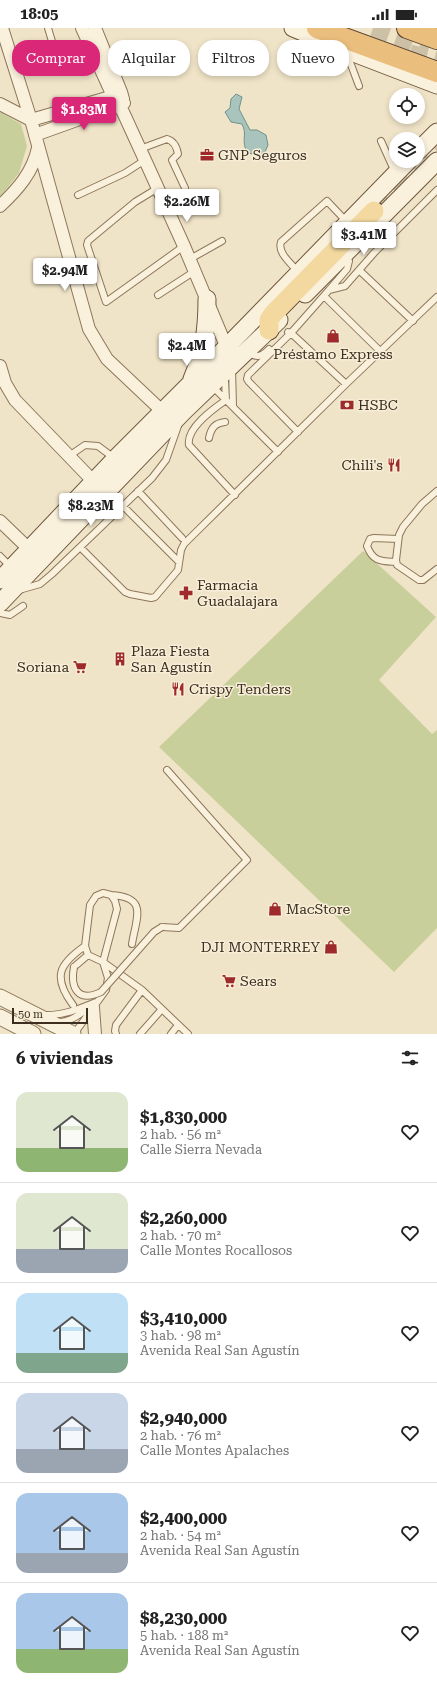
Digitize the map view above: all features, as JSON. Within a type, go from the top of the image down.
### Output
[{"type":"highway","points":[[316,28],[345,37],[436,82]]},
{"type":"highway","points":[[407,28],[437,39]]},
{"type":"main road","points":[[292,28],[345,37]]},
{"type":"main road","points":[[425,144],[437,132]]},
{"type":"main road","points":[[4,580],[183,412],[210,375],[237,345],[269,330],[437,161]]},
{"type":"main road","points":[[4,580],[29,549],[162,411],[210,375],[299,273],[347,222],[402,168]]},
{"type":"main road","points":[[269,330],[269,320],[273,314],[374,211]]},
{"type":"main road","points":[[207,299],[205,336],[201,355],[210,375]]},
{"type":"street","points":[[2,28],[31,120],[89,330],[107,359],[162,411]]},
{"type":"street","points":[[82,28],[88,40]]},
{"type":"street","points":[[95,28],[120,102]]},
{"type":"street","points":[[100,64],[120,102],[207,299],[237,345]]},
{"type":"street","points":[[0,104],[31,120],[120,102]]},
{"type":"street","points":[[35,135],[120,102]]},
{"type":"street","points":[[0,206],[25,180],[35,161],[38,148]]},
{"type":"street","points":[[0,366],[5,383],[15,400],[94,482]]},
{"type":"street","points":[[0,521],[29,549]]},
{"type":"street","points":[[0,997],[73,1034]]},
{"type":"street","points":[[0,1017],[29,1033]]},
{"type":"lane","points":[[48,28],[52,40]]},
{"type":"lane","points":[[345,37],[359,86]]},
{"type":"lane","points":[[78,195],[125,173],[143,154],[167,139],[174,144],[178,153],[172,160],[186,191],[184,197],[165,204]]},
{"type":"lane","points":[[381,141],[396,174]]},
{"type":"lane","points":[[158,188],[135,202],[88,241],[87,245],[106,302],[184,246]]},
{"type":"lane","points":[[329,290],[344,286],[437,190]]},
{"type":"lane","points":[[299,273],[284,256],[280,246],[281,242],[326,201],[329,202],[347,222]]},
{"type":"lane","points":[[190,259],[222,241]]},
{"type":"lane","points":[[298,432],[247,379],[249,374],[291,333],[348,267],[349,261],[344,256]]},
{"type":"lane","points":[[359,270],[413,321]]},
{"type":"lane","points":[[158,295],[195,272]]},
{"type":"lane","points":[[324,296],[381,352]]},
{"type":"lane","points":[[81,548],[127,592],[151,598],[155,597],[176,571],[184,544],[346,384],[437,297]]},
{"type":"lane","points":[[237,345],[254,356],[260,356],[288,331],[346,384]]},
{"type":"lane","points":[[210,375],[226,400],[278,452]]},
{"type":"lane","points":[[210,375],[225,381],[226,400]]},
{"type":"lane","points":[[210,375],[233,406]]},
{"type":"lane","points":[[226,400],[213,409],[197,425],[189,435],[188,441],[189,445],[234,495]]},
{"type":"lane","points":[[4,580],[40,584],[81,548],[152,478],[166,460],[183,412]]},
{"type":"lane","points":[[209,438],[210,431],[215,425],[225,422]]},
{"type":"lane","points":[[69,456],[85,445],[98,446],[115,459]]},
{"type":"lane","points":[[138,491],[182,538]]},
{"type":"lane","points":[[437,491],[422,504],[403,527],[398,539],[396,562],[397,565],[418,580],[423,580],[437,569]]},
{"type":"lane","points":[[123,506],[179,562]]},
{"type":"lane","points":[[396,562],[379,561],[372,556],[367,546],[370,539],[374,538],[398,539]]},
{"type":"lane","points":[[0,613],[10,615],[23,606]]},
{"type":"lane","points":[[88,955],[74,967],[72,977],[73,986],[78,994],[93,996],[100,992],[154,932],[162,928],[179,928],[248,860],[167,770]]},
{"type":"lane","points":[[132,944],[138,909],[134,901],[123,896],[103,893],[96,896],[90,905],[85,946],[88,955],[103,962],[142,990],[188,1034]]},
{"type":"lane","points":[[73,1034],[106,990],[108,978],[103,962],[117,909],[115,901],[111,895]]},
{"type":"lane","points":[[73,1005],[66,996],[62,986],[60,979],[61,970],[65,962],[85,946]]},
{"type":"lane","points":[[116,1034],[116,1025],[142,990]]},
{"type":"lane","points":[[38,1017],[60,1022],[66,1021],[82,1014],[96,1002]]},
{"type":"lane","points":[[38,1017],[55,1015],[96,1002]]},
{"type":"lane","points":[[92,1034],[92,1015],[96,1002]]},
{"type":"lane","points":[[96,1002],[98,1034]]},
{"type":"lane","points":[[140,1034],[162,1009]]},
{"type":"lane","points":[[171,1034],[178,1025]]},
{"type":"green space","points":[[0,112],[21,124],[27,146],[19,173],[0,197]]},
{"type":"green space","points":[[363,551],[436,617],[379,680],[432,734],[437,730],[437,928],[394,972],[159,747]]},
{"type":"water","points":[[236,94],[242,97],[239,109],[250,130],[257,130],[266,135],[268,145],[265,152],[258,155],[248,153],[244,142],[244,128],[242,124],[231,122],[225,112],[230,108],[231,99]]},
{"type":"tunnel","points":[[373,28],[429,48]]},
{"type":"tunnel","points":[[410,53],[437,60]]},
{"type":"tunnel","points":[[374,211],[437,147]]},
{"type":"place","name":"GNP Seguros","points":[[207,155]]},
{"type":"place","name":"Préstamo Express","points":[[333,336]]},
{"type":"place","name":"HSBC","points":[[347,405]]},
{"type":"place","name":"Chili's","points":[[394,465]]},
{"type":"place","name":"Farmacia Guadalajara","points":[[186,593]]},
{"type":"place","name":"Plaza Fiesta San Agustín","points":[[120,659]]},
{"type":"place","name":"Soriana","points":[[80,667]]},
{"type":"place","name":"Crispy Tenders","points":[[178,689]]},
{"type":"place","name":"MacStore","points":[[275,909]]},
{"type":"place","name":"DJI MONTERREY","points":[[331,947]]},
{"type":"place","name":"Sears","points":[[229,981]]}]
